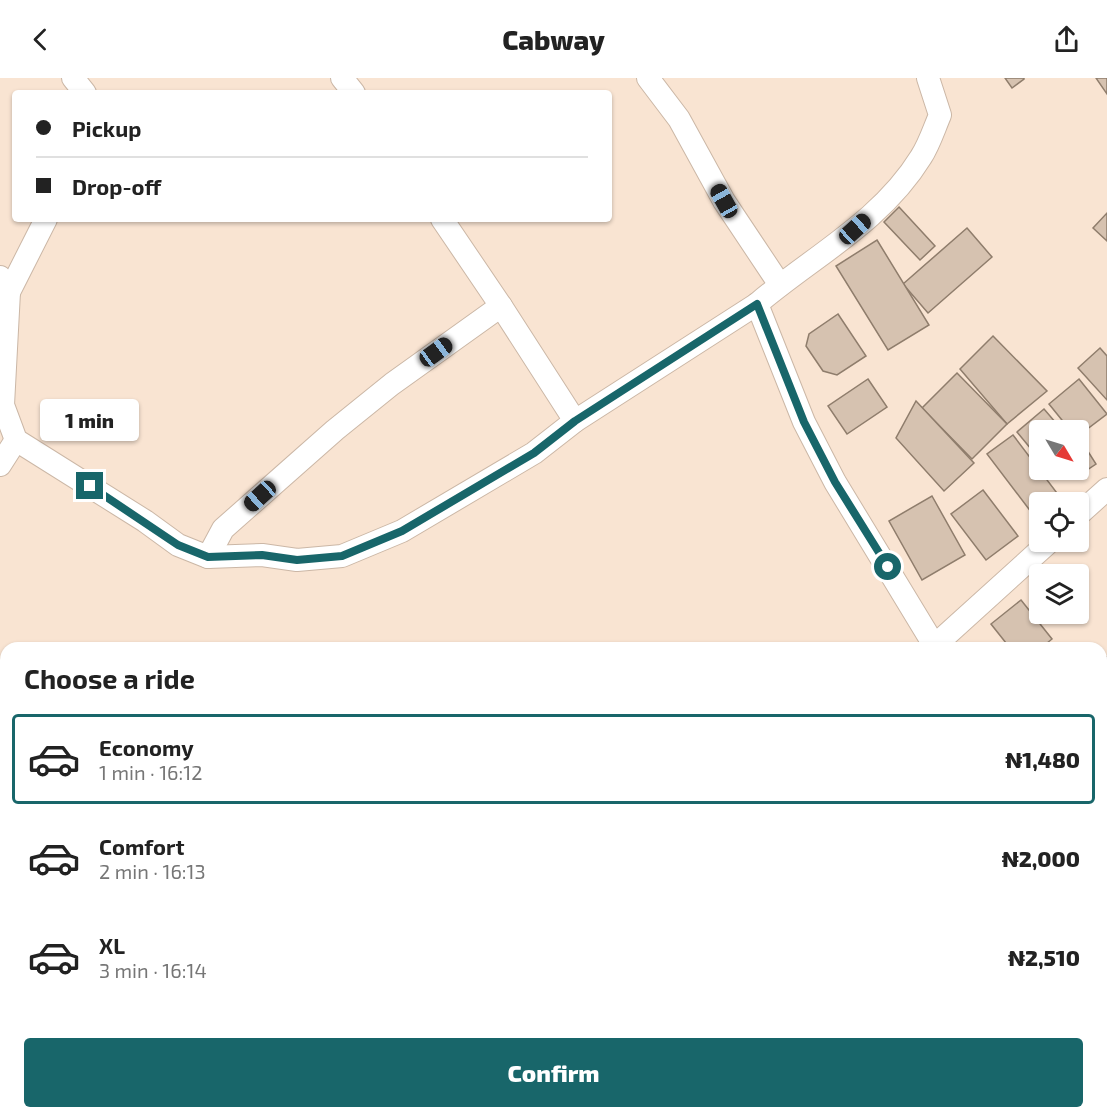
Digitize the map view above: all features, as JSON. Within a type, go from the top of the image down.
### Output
[{"type":"street","points":[[73,78],[83,90]]},
{"type":"street","points":[[342,78],[352,90]]},
{"type":"street","points":[[648,78],[679,119],[724,201],[780,285]]},
{"type":"street","points":[[44,222],[4,284],[9,320],[3,405],[16,440],[145,521],[178,545],[208,557],[262,555],[297,560],[342,556],[402,531],[534,453],[575,421],[757,304],[839,243],[887,200],[921,157],[940,116],[928,78]]},
{"type":"street","points":[[444,222],[575,421]]},
{"type":"street","points":[[757,304],[804,422],[839,487],[930,642]]},
{"type":"street","points":[[208,557],[223,529],[336,430],[392,384],[501,306]]},
{"type":"street","points":[[0,465],[16,440]]},
{"type":"street","points":[[1089,505],[1107,489]]},
{"type":"street","points":[[939,642],[1038,552]]},
{"type":"building","points":[[1005,78],[1024,78],[1024,79],[1012,88]]},
{"type":"building","points":[[1096,78],[1107,78],[1107,94]]},
{"type":"building","points":[[899,207],[935,246],[920,260],[884,222]]},
{"type":"building","points":[[1107,213],[1107,241],[1093,228]]},
{"type":"building","points":[[967,228],[992,257],[928,313],[903,284]]},
{"type":"building","points":[[877,240],[929,325],[888,350],[836,266]]},
{"type":"building","points":[[838,314],[866,356],[837,375],[823,371],[806,346],[809,334]]},
{"type":"building","points":[[993,336],[1047,391],[1007,424],[960,369]]},
{"type":"building","points":[[1100,348],[1107,356],[1107,400],[1078,368]]},
{"type":"building","points":[[957,373],[1007,424],[972,459],[922,408]]},
{"type":"building","points":[[868,379],[887,407],[847,434],[828,406]]},
{"type":"building","points":[[1079,379],[1107,414],[1089,428],[1089,420],[1062,420],[1049,404]]},
{"type":"building","points":[[916,401],[974,463],[944,491],[896,438]]},
{"type":"building","points":[[1044,409],[1053,420],[1031,420]]},
{"type":"building","points":[[1029,422],[1029,447],[1017,432]]},
{"type":"building","points":[[1013,435],[1029,456],[1029,480],[1047,480],[1056,492],[1029,492],[1029,509],[987,454]]},
{"type":"building","points":[[1089,453],[1096,464],[1089,469]]},
{"type":"building","points":[[983,490],[1018,536],[986,560],[951,514]]},
{"type":"building","points":[[932,496],[965,555],[922,580],[889,521]]},
{"type":"building","points":[[1021,600],[1029,610],[1029,624],[1040,624],[1052,639],[1048,642],[1005,642],[991,624]]},
{"type":"route","points":[[90,486],[178,545],[208,557],[262,555],[297,560],[342,556],[402,531],[534,453],[575,421],[757,304],[804,422],[835,482],[888,567]]}]
